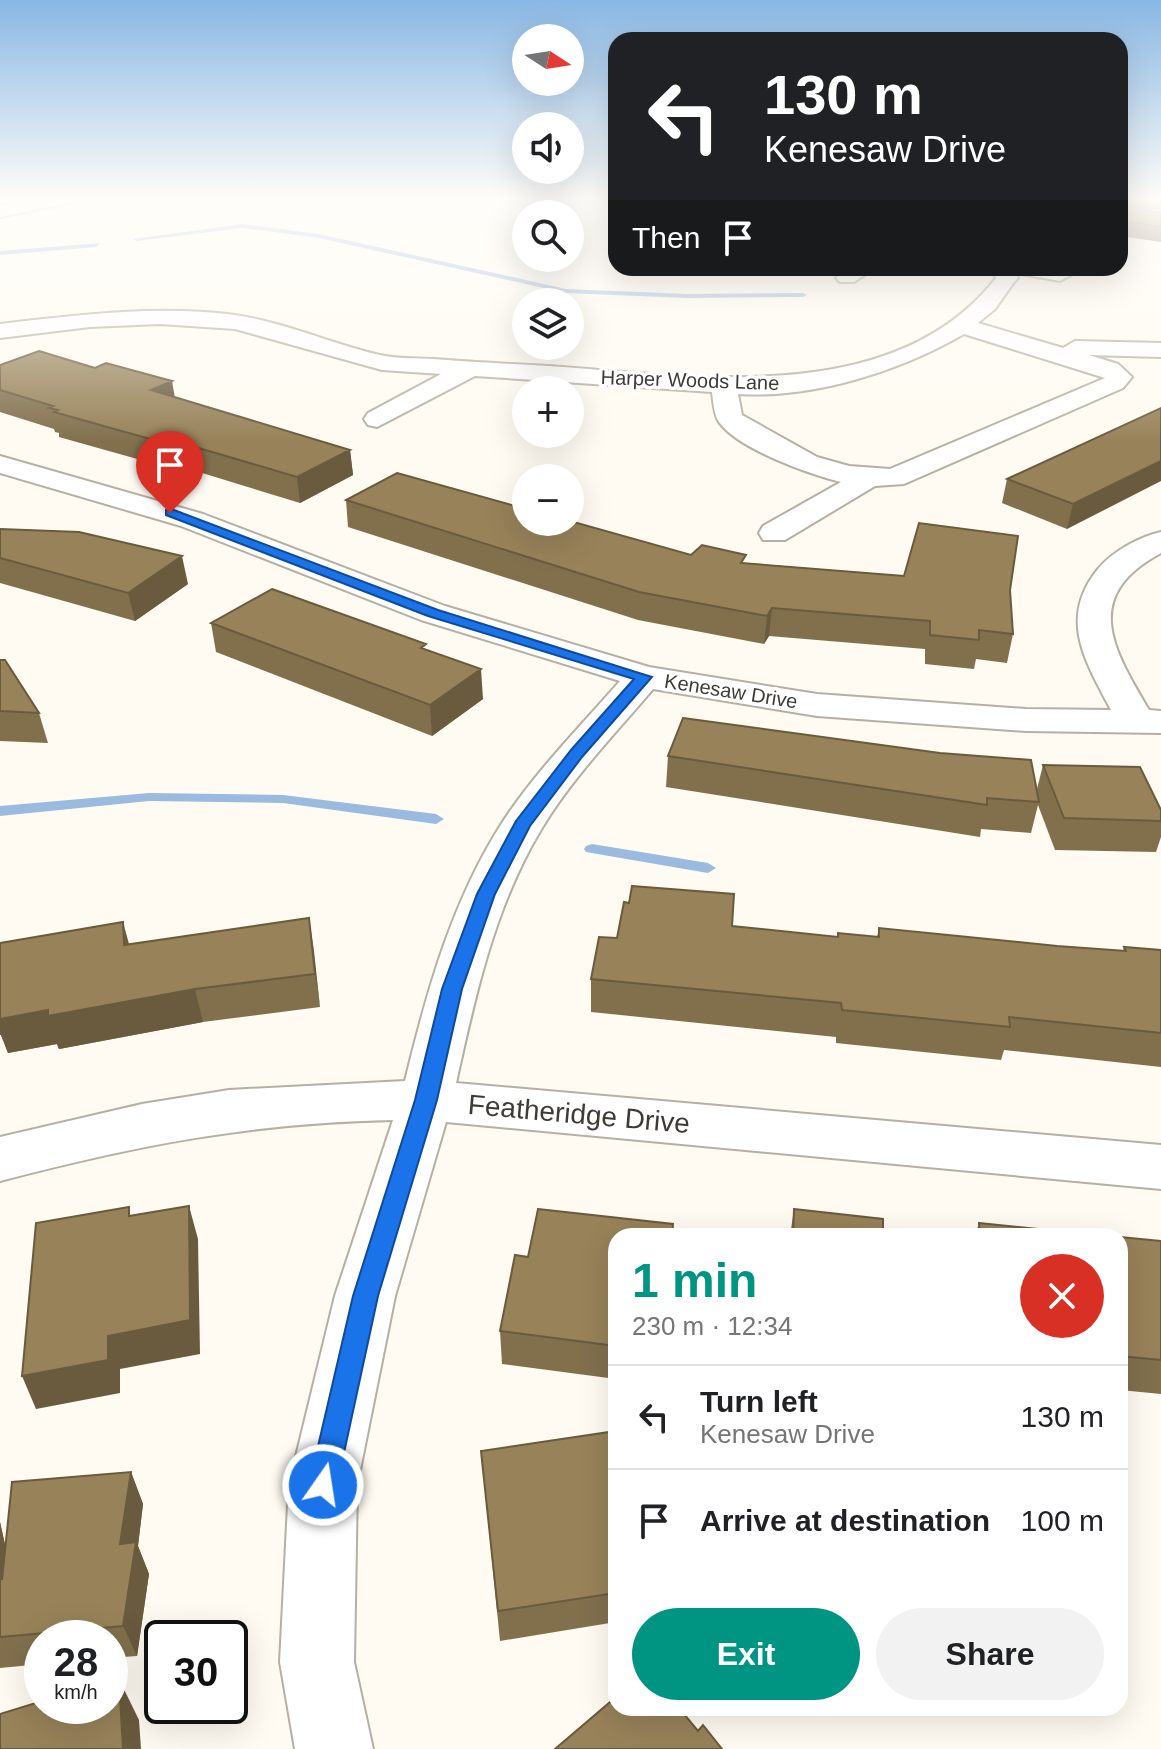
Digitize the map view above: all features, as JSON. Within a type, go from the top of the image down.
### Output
[{"type":"street","name":"Harper Woods Lane","points":[[0,331],[90,320],[160,317],[236,322],[382,363],[723,385],[800,384],[849,375],[882,364],[962,326],[995,300],[1006,280]]},
{"type":"street","points":[[723,385],[730,419],[772,449],[815,467],[865,480],[894,478],[1114,383],[1120,377],[1109,369],[962,326]]},
{"type":"street","points":[[1037,347],[1161,350]]},
{"type":"street","points":[[377,419],[470,369]]},
{"type":"street","name":"Kenesaw Drive","points":[[0,464],[192,520],[433,613],[644,677],[832,707],[1026,720],[1148,722]]},
{"type":"street","points":[[774,533],[865,480]]},
{"type":"street","points":[[1148,722],[1109,672],[1095,635],[1092,610],[1099,587],[1115,568],[1161,541]]},
{"type":"street","points":[[334,1749],[317,1662],[323,1485],[365,1296],[426,1100],[452,989],[486,894],[522,825],[577,754],[644,677]]},
{"type":"street","name":"Featheridge Drive","points":[[0,1159],[96,1135],[228,1110],[326,1101],[426,1100],[1161,1167]]},
{"type":"building","points":[[39,351],[95,368],[106,363],[172,381],[151,390],[350,450],[297,477],[158,436],[150,439],[54,412],[58,410],[49,408],[53,406],[0,390],[0,365]]},
{"type":"building","points":[[1161,408],[1161,461],[1073,504],[1007,479]]},
{"type":"building","points":[[397,473],[512,505],[512,536],[584,536],[584,525],[691,555],[702,545],[746,555],[741,563],[904,576],[919,523],[1018,536],[1010,590],[1013,634],[979,630],[979,640],[930,635],[930,621],[772,608],[767,616],[639,592],[346,500]]},
{"type":"building","points":[[0,529],[79,532],[182,556],[128,593],[0,558]]},
{"type":"building","points":[[272,589],[426,644],[421,648],[481,669],[430,705],[211,623]]},
{"type":"building","points":[[0,660],[5,660],[39,713],[0,711]]},
{"type":"building","points":[[683,718],[940,753],[1031,760],[1039,802],[987,798],[987,805],[668,756]]},
{"type":"building","points":[[1043,765],[1140,767],[1161,810],[1161,821],[1064,818]]},
{"type":"building","points":[[632,886],[734,894],[732,926],[838,937],[838,933],[879,937],[879,928],[1057,946],[1161,950],[1161,1033],[1009,1017],[1010,1027],[842,1010],[841,1003],[591,979],[599,937],[617,938],[624,902],[629,903]]},
{"type":"building","points":[[309,918],[315,974],[195,989],[48,1016],[48,1010],[0,1019],[0,943],[123,922],[124,945]]},
{"type":"building","points":[[189,1206],[190,1320],[108,1336],[108,1360],[22,1376],[36,1223],[129,1207],[129,1216]]},
{"type":"building","points":[[538,1209],[673,1224],[673,1228],[608,1228],[608,1345],[500,1331],[515,1255],[528,1257]]},
{"type":"building","points":[[794,1209],[883,1219],[883,1228],[793,1228]]},
{"type":"building","points":[[979,1223],[1029,1228],[979,1228]]},
{"type":"building","points":[[1128,1238],[1161,1241],[1161,1360],[1128,1357]]},
{"type":"building","points":[[608,1432],[608,1594],[498,1611],[481,1451]]},
{"type":"building","points":[[131,1472],[120,1544],[136,1542],[124,1620],[24,1620],[24,1635],[0,1637],[0,1569],[2,1580],[12,1482]]},
{"type":"building","points":[[608,1704],[608,1716],[686,1716],[698,1731],[703,1725],[722,1749],[555,1749]]},
{"type":"building","points":[[24,1707],[24,1724],[122,1724],[123,1749],[0,1749],[0,1714]]},
{"type":"waterway","points":[[515,280],[566,291],[687,296],[803,295]]},
{"type":"waterway","points":[[0,811],[149,797],[283,799],[436,819]]},
{"type":"waterway","points":[[592,849],[708,868]]},
{"type":"route","points":[[170,513],[433,613],[644,677],[577,754],[522,825],[486,894],[452,989],[426,1100],[365,1296],[323,1485]]}]
